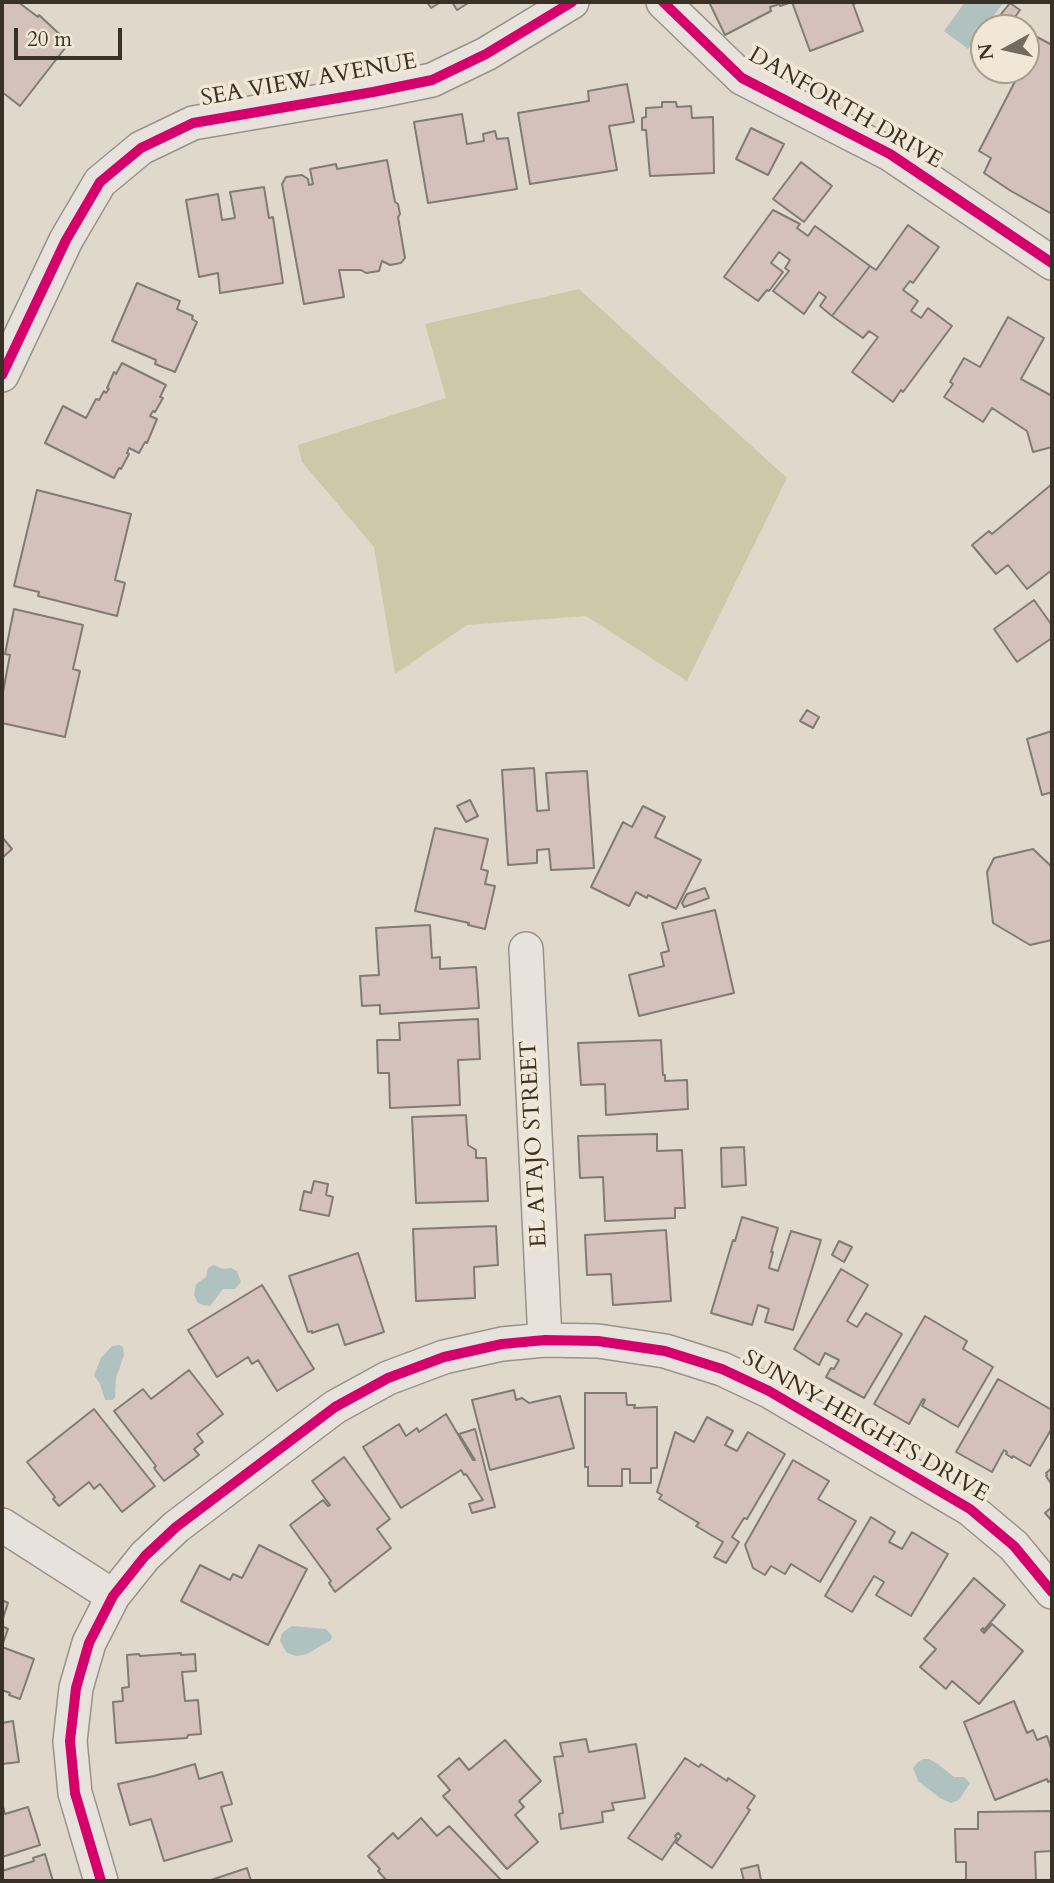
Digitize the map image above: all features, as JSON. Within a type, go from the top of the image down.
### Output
[{"type":"street","name":"SEA VIEW AVENUE","points":[[2,375],[66,240],[100,182],[141,148],[194,122],[432,80],[486,54],[572,2]]},
{"type":"street","name":"DANFORTH DRIVE","points":[[663,2],[742,78],[890,154],[1052,263]]},
{"type":"street","name":"EL ATAJO STREET","points":[[526,948],[545,1340]]},
{"type":"street","name":"SUNNY HEIGHTS DRIVE","points":[[101,1881],[75,1793],[70,1741],[76,1688],[89,1643],[113,1596],[145,1556],[176,1527],[335,1407],[388,1378],[444,1357],[502,1344],[545,1340],[598,1341],[665,1351],[722,1369],[769,1391],[970,1508],[1014,1546],[1052,1592]]},
{"type":"street","points":[[2,1525],[113,1596]]},
{"type":"shaded area","points":[[965,2],[1004,2],[995,14],[970,14],[968,49],[944,31]]},
{"type":"shaded area","points":[[579,289],[787,478],[687,681],[586,616],[467,625],[395,674],[374,547],[302,462],[298,445],[446,398],[425,324]]},
{"type":"shaded area","points":[[214,1265],[237,1271],[241,1282],[235,1289],[223,1289],[210,1306],[203,1305],[198,1303],[194,1295],[196,1284],[206,1277],[208,1268]]},
{"type":"shaded area","points":[[112,1346],[123,1347],[124,1355],[116,1378],[115,1397],[113,1400],[105,1400],[94,1375],[101,1358]]},
{"type":"shaded area","points":[[292,1626],[326,1629],[332,1636],[331,1640],[307,1654],[296,1656],[287,1653],[280,1641],[282,1633]]},
{"type":"shaded area","points":[[923,1759],[929,1759],[954,1777],[964,1777],[970,1783],[959,1800],[951,1803],[940,1798],[918,1781],[913,1768]]},
{"type":"building","points":[[2,2],[18,2],[38,17],[39,15],[69,43],[20,106],[2,92]]},
{"type":"building","points":[[427,2],[441,2],[431,8]]},
{"type":"building","points":[[452,2],[470,2],[457,10]]},
{"type":"building","points":[[709,2],[776,2],[777,5],[770,7],[771,11],[725,35]]},
{"type":"building","points":[[792,2],[859,2],[853,4],[863,31],[810,51]]},
{"type":"building","points":[[1010,3],[1020,10],[1017,14],[1001,14]]},
{"type":"building","points":[[1040,39],[1052,45],[1052,214],[984,173],[991,158],[979,151],[1014,84],[1040,84]]},
{"type":"building","points":[[627,84],[634,122],[609,126],[617,170],[530,184],[518,113],[589,101],[588,91]]},
{"type":"building","points":[[662,102],[676,102],[677,107],[691,106],[692,118],[713,117],[714,173],[650,176],[646,130],[642,130],[642,118],[646,117],[646,108],[662,107]]},
{"type":"building","points":[[462,114],[467,144],[484,141],[483,134],[495,131],[497,139],[508,138],[517,189],[428,203],[414,122]]},
{"type":"building","points":[[751,128],[784,144],[768,175],[736,159]]},
{"type":"building","points":[[387,160],[400,214],[398,217],[405,258],[401,263],[390,265],[382,261],[379,271],[366,273],[361,270],[339,270],[344,297],[304,304],[282,184],[286,177],[302,175],[308,179],[309,185],[313,184],[310,169],[336,164],[337,169]]},
{"type":"building","points":[[801,162],[832,186],[804,222],[773,199]]},
{"type":"building","points":[[264,187],[269,218],[273,217],[283,283],[220,293],[218,273],[199,277],[186,200],[218,194],[222,220],[235,218],[230,192]]},
{"type":"building","points":[[773,210],[800,224],[797,228],[808,236],[815,226],[870,266],[832,316],[820,306],[826,297],[819,292],[804,314],[773,291],[789,271],[785,268],[790,260],[779,252],[771,263],[783,272],[758,301],[724,277]]},
{"type":"building","points":[[908,225],[939,247],[913,283],[910,281],[903,290],[918,301],[911,311],[921,318],[928,308],[952,326],[893,402],[852,372],[878,337],[869,331],[863,338],[832,316],[870,266],[876,270]]},
{"type":"building","points":[[137,283],[180,301],[177,309],[193,316],[192,319],[197,322],[175,372],[155,364],[156,360],[112,341]]},
{"type":"building","points":[[1008,317],[1044,338],[1021,379],[1052,396],[1052,447],[1033,452],[1027,431],[992,408],[983,422],[944,397],[964,358],[980,367]]},
{"type":"building","points":[[122,363],[166,385],[160,397],[163,398],[150,416],[157,419],[147,443],[145,442],[139,453],[129,448],[129,454],[114,478],[45,443],[63,406],[86,418],[96,399],[99,400],[104,391],[106,393],[109,389],[107,388],[114,372],[116,374]]},
{"type":"building","points":[[1052,484],[1052,570],[1027,589],[1008,565],[996,574],[972,545],[989,531],[992,534]]},
{"type":"building","points":[[37,490],[131,514],[115,580],[125,583],[117,616],[38,596],[39,592],[14,586]]},
{"type":"building","points":[[1034,600],[1052,623],[1052,638],[1017,662],[994,629]]},
{"type":"building","points":[[14,609],[83,625],[73,669],[80,671],[65,737],[2,723],[2,697],[10,655],[5,654]]},
{"type":"building","points":[[807,710],[819,717],[813,728],[800,721]]},
{"type":"building","points":[[1052,731],[1052,792],[1042,795],[1027,739]]},
{"type":"building","points":[[534,768],[537,811],[549,810],[546,773],[587,771],[594,868],[551,870],[549,849],[537,850],[537,863],[508,865],[502,770]]},
{"type":"building","points":[[470,800],[478,816],[466,822],[457,806]]},
{"type":"building","points":[[643,806],[665,817],[655,837],[701,860],[676,909],[636,892],[629,906],[591,887],[623,822],[632,827]]},
{"type":"building","points":[[435,828],[488,839],[481,869],[488,871],[485,884],[495,886],[485,929],[415,911]]},
{"type":"building","points":[[2,837],[12,849],[2,858]]},
{"type":"building","points":[[1033,849],[1052,867],[1052,940],[1030,945],[993,923],[987,872],[994,858]]},
{"type":"building","points":[[705,888],[709,898],[684,907],[682,903],[687,894]]},
{"type":"building","points":[[715,910],[734,993],[639,1016],[629,975],[664,966],[661,953],[669,951],[662,923]]},
{"type":"building","points":[[430,925],[432,958],[440,957],[440,969],[476,967],[479,1008],[380,1014],[380,1005],[362,1006],[360,976],[379,975],[376,928]]},
{"type":"building","points":[[478,1019],[480,1059],[458,1060],[460,1105],[390,1108],[389,1073],[378,1073],[377,1040],[400,1040],[399,1023]]},
{"type":"building","points":[[661,1040],[665,1081],[687,1080],[688,1109],[606,1115],[605,1084],[581,1085],[578,1043]]},
{"type":"building","points":[[466,1115],[468,1145],[476,1150],[476,1158],[486,1158],[488,1201],[416,1203],[412,1117]]},
{"type":"building","points":[[657,1134],[657,1151],[682,1150],[685,1208],[675,1208],[675,1218],[605,1221],[603,1177],[580,1178],[578,1136]]},
{"type":"building","points":[[744,1147],[746,1185],[722,1187],[721,1148]]},
{"type":"building","points":[[314,1181],[328,1184],[326,1195],[333,1197],[329,1216],[300,1210],[304,1191],[311,1193]]},
{"type":"building","points":[[742,1217],[778,1228],[769,1268],[778,1271],[791,1231],[821,1240],[793,1330],[765,1322],[769,1309],[758,1305],[752,1325],[711,1313]]},
{"type":"building","points":[[496,1226],[498,1265],[474,1267],[475,1298],[416,1301],[413,1229]]},
{"type":"building","points":[[666,1230],[671,1301],[613,1305],[611,1274],[587,1275],[585,1235]]},
{"type":"building","points":[[839,1241],[852,1247],[844,1262],[832,1255]]},
{"type":"building","points":[[358,1253],[384,1332],[345,1345],[338,1324],[308,1332],[289,1276]]},
{"type":"building","points":[[841,1269],[868,1285],[847,1321],[857,1327],[866,1313],[902,1334],[864,1398],[826,1377],[839,1360],[825,1353],[819,1365],[794,1349]]},
{"type":"building","points":[[262,1285],[314,1369],[277,1391],[258,1360],[252,1364],[248,1357],[217,1377],[188,1330]]},
{"type":"building","points":[[925,1316],[967,1341],[963,1349],[993,1367],[958,1427],[922,1406],[925,1400],[923,1399],[909,1424],[874,1404]]},
{"type":"building","points":[[189,1370],[223,1414],[197,1434],[203,1442],[194,1449],[199,1455],[164,1481],[154,1468],[156,1466],[114,1411],[143,1389],[151,1399]]},
{"type":"building","points":[[998,1379],[1052,1410],[1052,1428],[1030,1466],[1013,1456],[1012,1458],[1004,1450],[992,1472],[956,1452]]},
{"type":"building","points":[[514,1390],[516,1400],[522,1398],[529,1403],[560,1396],[574,1448],[490,1470],[472,1400]]},
{"type":"building","points":[[585,1393],[626,1393],[627,1405],[635,1405],[634,1408],[657,1407],[657,1468],[651,1468],[651,1483],[630,1483],[630,1469],[622,1469],[622,1486],[588,1486],[588,1467],[585,1467]]},
{"type":"building","points":[[94,1409],[155,1486],[122,1512],[100,1484],[94,1489],[89,1482],[59,1506],[27,1462]]},
{"type":"building","points":[[446,1414],[473,1460],[459,1434],[475,1429],[495,1507],[472,1513],[469,1504],[483,1500],[461,1470],[401,1508],[363,1447],[399,1424],[406,1436],[417,1428],[419,1432]]},
{"type":"building","points":[[707,1417],[733,1431],[725,1445],[737,1451],[748,1432],[785,1454],[747,1519],[744,1518],[732,1537],[739,1542],[726,1563],[714,1557],[723,1542],[696,1526],[699,1523],[659,1499],[662,1495],[657,1492],[675,1432],[694,1442]]},
{"type":"building","points":[[344,1457],[390,1519],[377,1529],[391,1548],[335,1592],[329,1583],[331,1581],[290,1525],[323,1500],[330,1505],[312,1481]]},
{"type":"building","points":[[793,1460],[829,1481],[818,1499],[856,1521],[820,1582],[791,1564],[785,1574],[771,1566],[765,1575],[753,1568],[745,1545]]},
{"type":"building","points":[[1052,1468],[1052,1485],[1046,1473]]},
{"type":"building","points":[[1052,1507],[1052,1521],[1045,1513]]},
{"type":"building","points":[[871,1517],[895,1532],[889,1542],[902,1549],[912,1532],[948,1554],[911,1616],[876,1595],[884,1582],[874,1576],[852,1612],[825,1596]]},
{"type":"building","points":[[259,1545],[307,1569],[268,1645],[181,1601],[200,1565],[230,1580],[233,1574],[242,1578]]},
{"type":"building","points":[[974,1578],[1005,1605],[984,1630],[981,1630],[984,1633],[992,1624],[1023,1651],[979,1704],[952,1681],[946,1689],[920,1667],[936,1649],[924,1639]]},
{"type":"building","points":[[2,1600],[8,1603],[2,1621]]},
{"type":"building","points":[[2,1626],[8,1629],[2,1646]]},
{"type":"building","points":[[2,1647],[34,1659],[20,1699],[2,1690]]},
{"type":"building","points":[[195,1654],[196,1671],[182,1672],[185,1701],[198,1700],[201,1734],[188,1735],[187,1738],[116,1743],[113,1702],[123,1701],[122,1688],[129,1687],[127,1655]]},
{"type":"building","points":[[1014,1701],[1027,1733],[1033,1730],[1037,1740],[1047,1736],[1052,1751],[1052,1780],[1048,1782],[1047,1779],[995,1800],[964,1722]]},
{"type":"building","points":[[13,1721],[19,1762],[2,1764],[2,1723]]},
{"type":"building","points":[[586,1739],[589,1752],[636,1744],[645,1798],[612,1803],[614,1810],[602,1812],[603,1822],[561,1829],[559,1814],[563,1813],[554,1757],[563,1756],[560,1743]]},
{"type":"building","points":[[505,1740],[541,1781],[519,1801],[524,1807],[515,1815],[538,1842],[507,1869],[443,1796],[450,1790],[438,1776],[459,1758],[469,1770]]},
{"type":"building","points":[[685,1758],[699,1767],[701,1764],[727,1781],[728,1778],[755,1796],[747,1808],[750,1810],[712,1868],[676,1843],[681,1836],[678,1833],[662,1860],[628,1838]]},
{"type":"building","points":[[195,1764],[199,1779],[222,1772],[232,1804],[221,1807],[232,1841],[164,1861],[151,1819],[130,1825],[118,1784]]},
{"type":"building","points":[[2,1803],[5,1814],[28,1807],[40,1845],[2,1857]]},
{"type":"building","points":[[1052,1811],[1052,1851],[1035,1852],[1036,1881],[966,1881],[966,1862],[956,1862],[955,1829],[978,1829],[978,1812]]},
{"type":"building","points":[[421,1818],[437,1836],[449,1826],[502,1881],[387,1881],[368,1856],[393,1833],[398,1839]]},
{"type":"building","points":[[45,1854],[53,1881],[2,1881],[2,1871],[34,1861],[33,1858]]},
{"type":"building","points":[[758,1865],[761,1880],[744,1881],[741,1869]]},
{"type":"building","points":[[247,1868],[251,1881],[208,1881]]},
{"type":"cycle path","points":[[2,375],[66,240],[100,182],[141,148],[193,123],[432,80],[486,54],[572,2]]},
{"type":"cycle path","points":[[663,2],[742,78],[890,154],[1052,263]]},
{"type":"cycle path","points":[[101,1881],[75,1793],[70,1741],[76,1688],[89,1643],[113,1596],[145,1556],[176,1527],[335,1407],[388,1378],[444,1357],[502,1344],[545,1340],[598,1341],[665,1351],[722,1369],[769,1391],[970,1509],[1014,1546],[1052,1592]]}]
